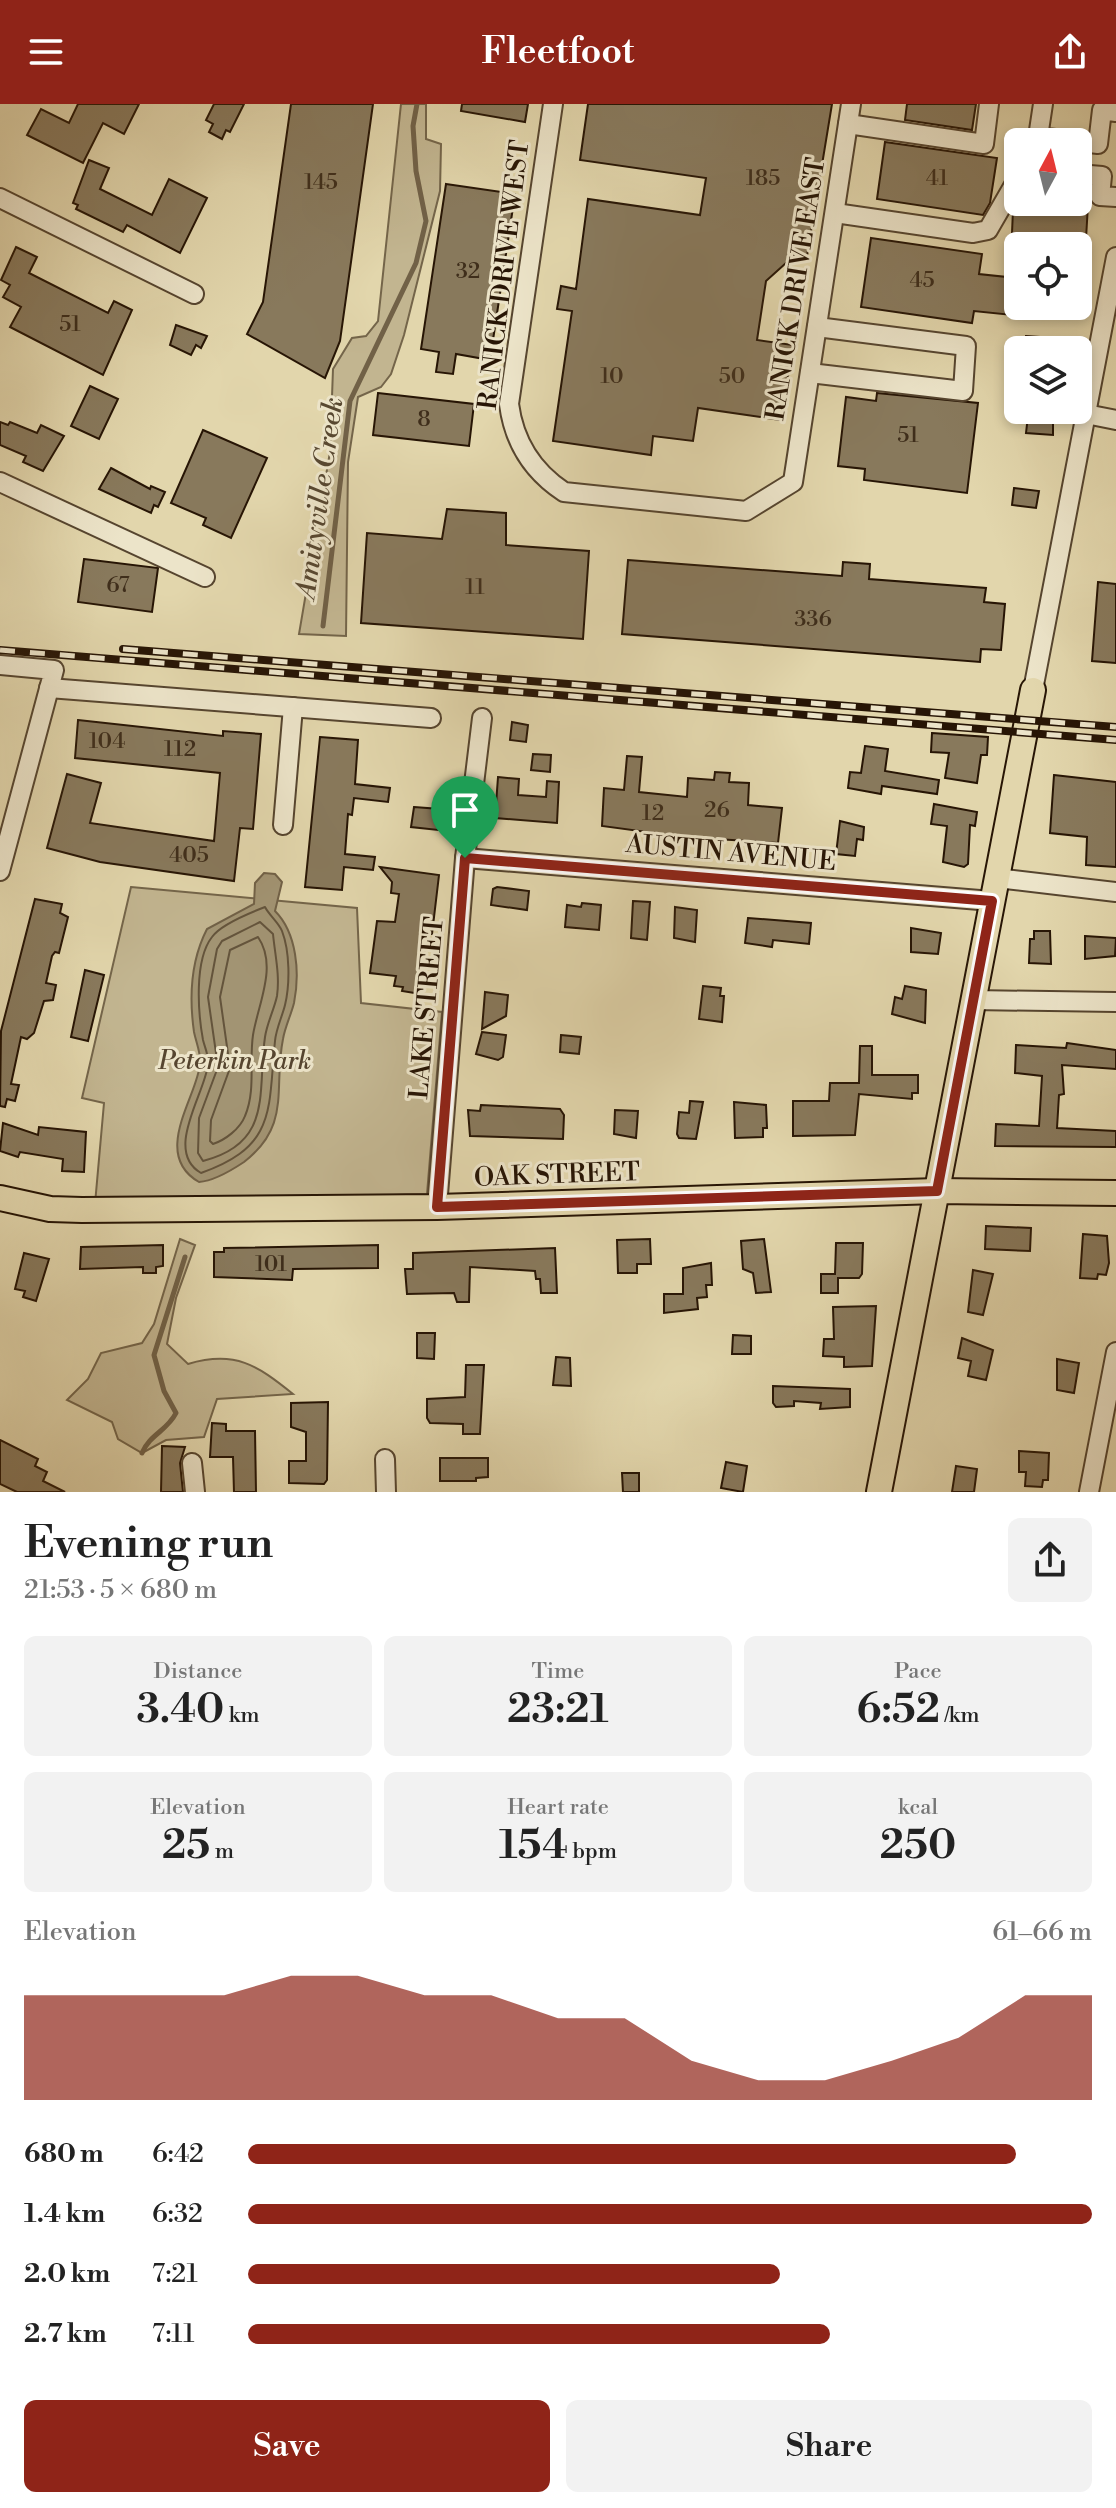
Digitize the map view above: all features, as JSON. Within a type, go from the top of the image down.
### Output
[{"type":"main road","points":[[879,1492],[1033,690]]},
{"type":"main road","name":"OAK STREET","points":[[0,1198],[50,1209],[82,1210],[437,1207],[937,1191],[1116,1193]]},
{"type":"street","name":"RANICK DRIVE WEST","points":[[553,104],[509,404],[512,431],[523,449],[541,477],[564,492],[746,511],[793,482]]},
{"type":"street","name":"RANICK DRIVE EAST","points":[[793,482],[851,104]]},
{"type":"street","points":[[848,124],[984,144],[989,104]]},
{"type":"street","points":[[1043,104],[1038,137],[1098,144],[1107,109]]},
{"type":"street","points":[[1092,175],[1102,176],[1100,196],[1116,197]]},
{"type":"street","points":[[0,198],[194,294]]},
{"type":"street","points":[[835,213],[973,233],[988,230],[1004,202]]},
{"type":"street","points":[[1092,383],[1116,257]]},
{"type":"street","points":[[810,373],[963,391],[966,346],[817,327]]},
{"type":"street","points":[[1092,415],[1116,420]]},
{"type":"street","points":[[1033,690],[1084,424]]},
{"type":"street","points":[[0,482],[205,577]]},
{"type":"street","points":[[0,665],[52,679],[293,707],[431,718]]},
{"type":"street","points":[[0,871],[52,679]]},
{"type":"street","points":[[283,825],[293,707]]},
{"type":"street","name":"LAKE STREET","points":[[437,1207],[465,858],[482,718]]},
{"type":"street","name":"AUSTIN AVENUE","points":[[465,858],[994,890],[1116,892]]},
{"type":"street","points":[[973,1000],[1116,1002]]},
{"type":"street","points":[[1089,1492],[1116,1352]]},
{"type":"street","points":[[385,1459],[386,1492]]},
{"type":"street","points":[[192,1463],[195,1492]]},
{"type":"green space","points":[[401,104],[426,104],[426,139],[441,144],[440,191],[404,335],[391,374],[381,387],[358,397],[348,462],[346,636],[299,634],[330,452],[333,369],[352,338],[366,336],[378,321]]},
{"type":"green space","name":"Peterkin Park","points":[[131,887],[357,908],[361,1003],[442,1012],[427,1194],[95,1204],[104,1103],[82,1098]]},
{"type":"green space","points":[[180,1239],[195,1245],[176,1298],[167,1344],[188,1364],[219,1359],[245,1363],[293,1394],[217,1399],[204,1437],[166,1440],[142,1453],[118,1439],[112,1422],[67,1400],[88,1379],[101,1353],[142,1343],[154,1324]]},
{"type":"water","points":[[264,873],[275,874],[282,882],[275,911],[292,942],[297,979],[280,1057],[275,1120],[259,1148],[244,1162],[217,1177],[199,1182],[185,1170],[178,1156],[181,1124],[200,1063],[192,1006],[194,967],[207,929],[254,904],[255,883]]},
{"type":"building","points":[[78,104],[139,104],[124,134],[103,123],[83,163],[27,135],[41,109],[69,123]]},
{"type":"building","points":[[214,104],[244,104],[230,132],[226,130],[222,139],[209,132],[213,124],[206,120]]},
{"type":"building","points":[[291,104],[373,104],[340,341],[325,378],[247,334],[263,302]]},
{"type":"building","points":[[462,104],[528,104],[525,122],[461,111]]},
{"type":"building","points":[[588,104],[832,104],[807,256],[796,254],[766,281],[757,340],[793,345],[781,420],[698,408],[693,441],[653,436],[651,455],[553,441],[572,311],[557,309],[561,286],[576,289],[588,199],[700,215],[706,178],[580,160]]},
{"type":"building","points":[[907,104],[976,104],[972,130],[905,120]]},
{"type":"building","points":[[885,142],[997,158],[990,203],[983,215],[877,199]]},
{"type":"building","points":[[89,160],[109,168],[100,189],[152,215],[169,179],[207,198],[180,253],[127,225],[123,232],[76,209],[78,205],[73,203]]},
{"type":"building","points":[[446,184],[515,194],[490,360],[456,354],[453,374],[436,372],[439,352],[421,349]]},
{"type":"building","points":[[1013,216],[1087,216],[1086,232],[1012,232]]},
{"type":"building","points":[[871,238],[982,254],[979,274],[1004,277],[1004,314],[974,311],[972,323],[861,307]]},
{"type":"building","points":[[16,247],[37,257],[29,273],[108,313],[114,301],[132,310],[103,375],[10,327],[21,307],[3,297],[10,285],[1,280]]},
{"type":"building","points":[[176,325],[207,336],[201,348],[196,345],[191,355],[170,345]]},
{"type":"building","points":[[90,386],[118,399],[99,439],[71,426]]},
{"type":"building","points":[[378,393],[474,404],[469,446],[373,435]]},
{"type":"building","points":[[877,393],[978,403],[967,493],[864,480],[865,469],[838,466],[846,397],[876,401]]},
{"type":"building","points":[[0,422],[8,425],[10,422],[37,433],[41,425],[64,436],[43,471],[23,462],[26,456],[0,445]]},
{"type":"building","points":[[1027,424],[1053,424],[1053,435],[1026,433]]},
{"type":"building","points":[[203,430],[267,458],[231,538],[203,525],[206,518],[171,503]]},
{"type":"building","points":[[111,468],[150,489],[151,486],[165,492],[158,507],[154,505],[151,513],[99,489]]},
{"type":"building","points":[[1014,488],[1039,491],[1036,508],[1012,505]]},
{"type":"building","points":[[447,509],[506,513],[506,545],[589,551],[583,639],[361,623],[367,533],[442,539]]},
{"type":"building","points":[[84,559],[158,568],[152,612],[78,602]]},
{"type":"building","points":[[628,560],[842,576],[843,562],[870,564],[869,579],[986,588],[984,602],[1005,604],[1001,650],[981,649],[980,662],[622,634]]},
{"type":"building","points":[[1098,582],[1116,584],[1116,663],[1092,661]]},
{"type":"building","points":[[78,720],[223,736],[223,731],[261,734],[253,829],[240,828],[234,881],[100,862],[47,848],[67,774],[101,783],[90,823],[214,841],[220,773],[75,758]]},
{"type":"building","points":[[512,722],[528,725],[526,742],[510,740]]},
{"type":"building","points":[[932,733],[988,737],[987,755],[981,755],[977,783],[945,778],[949,753],[931,752]]},
{"type":"building","points":[[320,737],[358,740],[355,784],[390,788],[388,802],[354,798],[352,815],[348,814],[345,854],[375,857],[373,870],[344,867],[342,890],[305,887]]},
{"type":"building","points":[[865,746],[888,749],[885,771],[939,780],[937,794],[882,786],[881,794],[848,788],[850,772],[861,773]]},
{"type":"building","points":[[533,754],[551,755],[550,772],[531,770]]},
{"type":"building","points":[[627,756],[642,757],[639,792],[687,797],[688,778],[714,780],[715,772],[730,773],[729,782],[749,783],[748,805],[782,808],[778,843],[684,837],[602,826],[604,788],[624,790]]},
{"type":"building","points":[[1054,775],[1116,782],[1116,867],[1086,865],[1087,837],[1050,833]]},
{"type":"building","points":[[498,777],[519,779],[518,795],[546,797],[547,781],[559,782],[557,823],[495,818]]},
{"type":"building","points":[[934,804],[977,812],[975,826],[970,825],[968,864],[964,867],[943,862],[947,826],[931,824]]},
{"type":"building","points":[[414,807],[440,809],[438,830],[411,827]]},
{"type":"building","points":[[840,821],[864,827],[863,840],[857,839],[855,856],[836,854]]},
{"type":"building","points":[[380,867],[439,875],[432,934],[426,934],[421,994],[402,991],[403,987],[394,986],[396,976],[370,973],[377,921],[395,922],[399,894],[391,893],[392,882]]},
{"type":"building","points":[[493,889],[529,891],[527,910],[491,905]]},
{"type":"building","points":[[35,899],[62,904],[60,913],[68,917],[59,953],[55,952],[52,956],[46,983],[56,985],[53,1000],[44,1001],[34,1033],[27,1039],[21,1037],[11,1084],[19,1085],[15,1101],[7,1099],[5,1107],[0,1106],[1,1031]]},
{"type":"building","points":[[633,901],[650,902],[647,940],[631,938]]},
{"type":"building","points":[[582,903],[601,905],[599,930],[565,927],[567,905],[581,907]]},
{"type":"building","points":[[675,907],[697,910],[695,942],[674,938]]},
{"type":"building","points":[[748,918],[811,923],[809,944],[773,940],[772,947],[745,943]]},
{"type":"building","points":[[911,928],[941,933],[938,954],[911,952]]},
{"type":"building","points":[[1034,931],[1050,931],[1051,964],[1029,963],[1030,939],[1034,939]]},
{"type":"building","points":[[1085,936],[1116,938],[1115,956],[1085,959]]},
{"type":"building","points":[[85,970],[104,975],[88,1041],[71,1037]]},
{"type":"building","points":[[703,986],[721,988],[720,996],[724,996],[722,1022],[699,1019]]},
{"type":"building","points":[[905,986],[926,990],[925,1023],[892,1014],[895,997],[902,999]]},
{"type":"building","points":[[485,992],[508,995],[506,1016],[482,1029]]},
{"type":"building","points":[[482,1032],[506,1035],[503,1057],[498,1060],[476,1054]]},
{"type":"building","points":[[561,1035],[581,1037],[579,1054],[560,1052]]},
{"type":"building","points":[[1067,1043],[1116,1050],[1116,1069],[1062,1065],[1064,1094],[1059,1095],[1057,1128],[1116,1131],[1116,1147],[995,1146],[996,1124],[1039,1126],[1042,1076],[1015,1073],[1016,1045],[1066,1048]]},
{"type":"building","points":[[860,1046],[872,1046],[872,1075],[918,1075],[918,1093],[912,1093],[912,1099],[859,1094],[855,1135],[793,1136],[793,1101],[829,1101],[830,1083],[859,1083]]},
{"type":"building","points":[[690,1101],[703,1102],[696,1139],[679,1138],[679,1112],[689,1113]]},
{"type":"building","points":[[734,1102],[766,1105],[767,1128],[763,1128],[763,1137],[735,1138]]},
{"type":"building","points":[[481,1105],[560,1109],[564,1115],[563,1139],[470,1136],[468,1110],[480,1111]]},
{"type":"building","points":[[615,1110],[638,1111],[636,1138],[614,1134]]},
{"type":"building","points":[[3,1123],[38,1135],[39,1127],[86,1132],[84,1172],[62,1171],[63,1159],[20,1152],[18,1157],[0,1151]]},
{"type":"building","points":[[986,1226],[1031,1228],[1030,1251],[985,1249]]},
{"type":"building","points":[[1083,1234],[1107,1236],[1109,1263],[1106,1275],[1098,1274],[1097,1279],[1080,1278]]},
{"type":"building","points":[[650,1239],[651,1264],[637,1264],[637,1273],[618,1273],[617,1240]]},
{"type":"building","points":[[764,1239],[771,1292],[756,1293],[753,1273],[743,1269],[741,1241]]},
{"type":"building","points":[[836,1243],[863,1243],[862,1274],[859,1278],[838,1278],[838,1293],[821,1293],[821,1274],[835,1274]]},
{"type":"building","points":[[163,1245],[163,1266],[156,1267],[156,1273],[143,1273],[143,1267],[80,1269],[81,1247]]},
{"type":"building","points":[[378,1245],[378,1268],[293,1269],[292,1280],[214,1277],[214,1252],[224,1252],[224,1248]]},
{"type":"building","points":[[555,1248],[557,1293],[541,1293],[540,1279],[536,1279],[535,1271],[470,1267],[469,1302],[457,1302],[454,1293],[407,1294],[405,1269],[413,1269],[413,1253]]},
{"type":"building","points":[[24,1253],[49,1259],[36,1301],[23,1297],[25,1291],[15,1289]]},
{"type":"building","points":[[711,1263],[712,1285],[706,1285],[707,1297],[697,1298],[698,1309],[664,1313],[664,1294],[683,1294],[683,1268]]},
{"type":"building","points":[[973,1270],[993,1274],[983,1315],[968,1312]]},
{"type":"building","points":[[876,1306],[872,1366],[844,1367],[844,1357],[823,1356],[824,1339],[834,1339],[833,1307]]},
{"type":"building","points":[[417,1333],[435,1333],[434,1359],[417,1358]]},
{"type":"building","points":[[733,1335],[751,1336],[751,1354],[732,1354]]},
{"type":"building","points":[[962,1338],[993,1350],[986,1380],[968,1376],[971,1361],[958,1358]]},
{"type":"building","points":[[556,1357],[570,1358],[571,1386],[553,1385]]},
{"type":"building","points":[[1057,1359],[1079,1363],[1074,1393],[1057,1390]]},
{"type":"building","points":[[466,1365],[484,1365],[480,1434],[463,1434],[463,1424],[430,1423],[427,1418],[427,1399],[465,1397]]},
{"type":"building","points":[[773,1386],[850,1389],[850,1407],[820,1409],[821,1403],[794,1401],[794,1406],[776,1407],[773,1403]]},
{"type":"building","points":[[328,1402],[327,1480],[324,1484],[289,1483],[289,1461],[306,1461],[306,1432],[291,1427],[291,1403]]},
{"type":"building","points":[[212,1423],[226,1424],[226,1431],[255,1431],[256,1492],[234,1492],[233,1457],[210,1457]]},
{"type":"building","points":[[0,1440],[38,1459],[35,1466],[47,1472],[43,1481],[65,1492],[17,1492],[0,1484]]},
{"type":"building","points":[[162,1446],[185,1447],[180,1463],[183,1492],[161,1492]]},
{"type":"building","points":[[1019,1451],[1049,1453],[1048,1480],[1043,1480],[1042,1487],[1025,1486],[1026,1472],[1019,1472]]},
{"type":"building","points":[[440,1458],[488,1458],[488,1477],[476,1478],[476,1481],[440,1481]]},
{"type":"building","points":[[726,1462],[747,1466],[743,1492],[721,1488]]},
{"type":"building","points":[[956,1466],[977,1469],[974,1492],[952,1492]]},
{"type":"building","points":[[622,1473],[639,1473],[639,1492],[623,1492]]},
{"type":"waterway","name":"Amityville Creek","points":[[323,626],[350,401],[416,263],[426,221],[416,171],[413,126],[417,104]]},
{"type":"waterway","name":"Amityville Creek","points":[[142,1453],[149,1441],[176,1413],[164,1391],[154,1355],[185,1257]]},
{"type":"railway","points":[[123,649],[1116,727]]},
{"type":"railway","points":[[0,650],[1116,740]]},
{"type":"route","points":[[465,858],[992,901],[937,1191],[437,1207],[465,858]]}]
